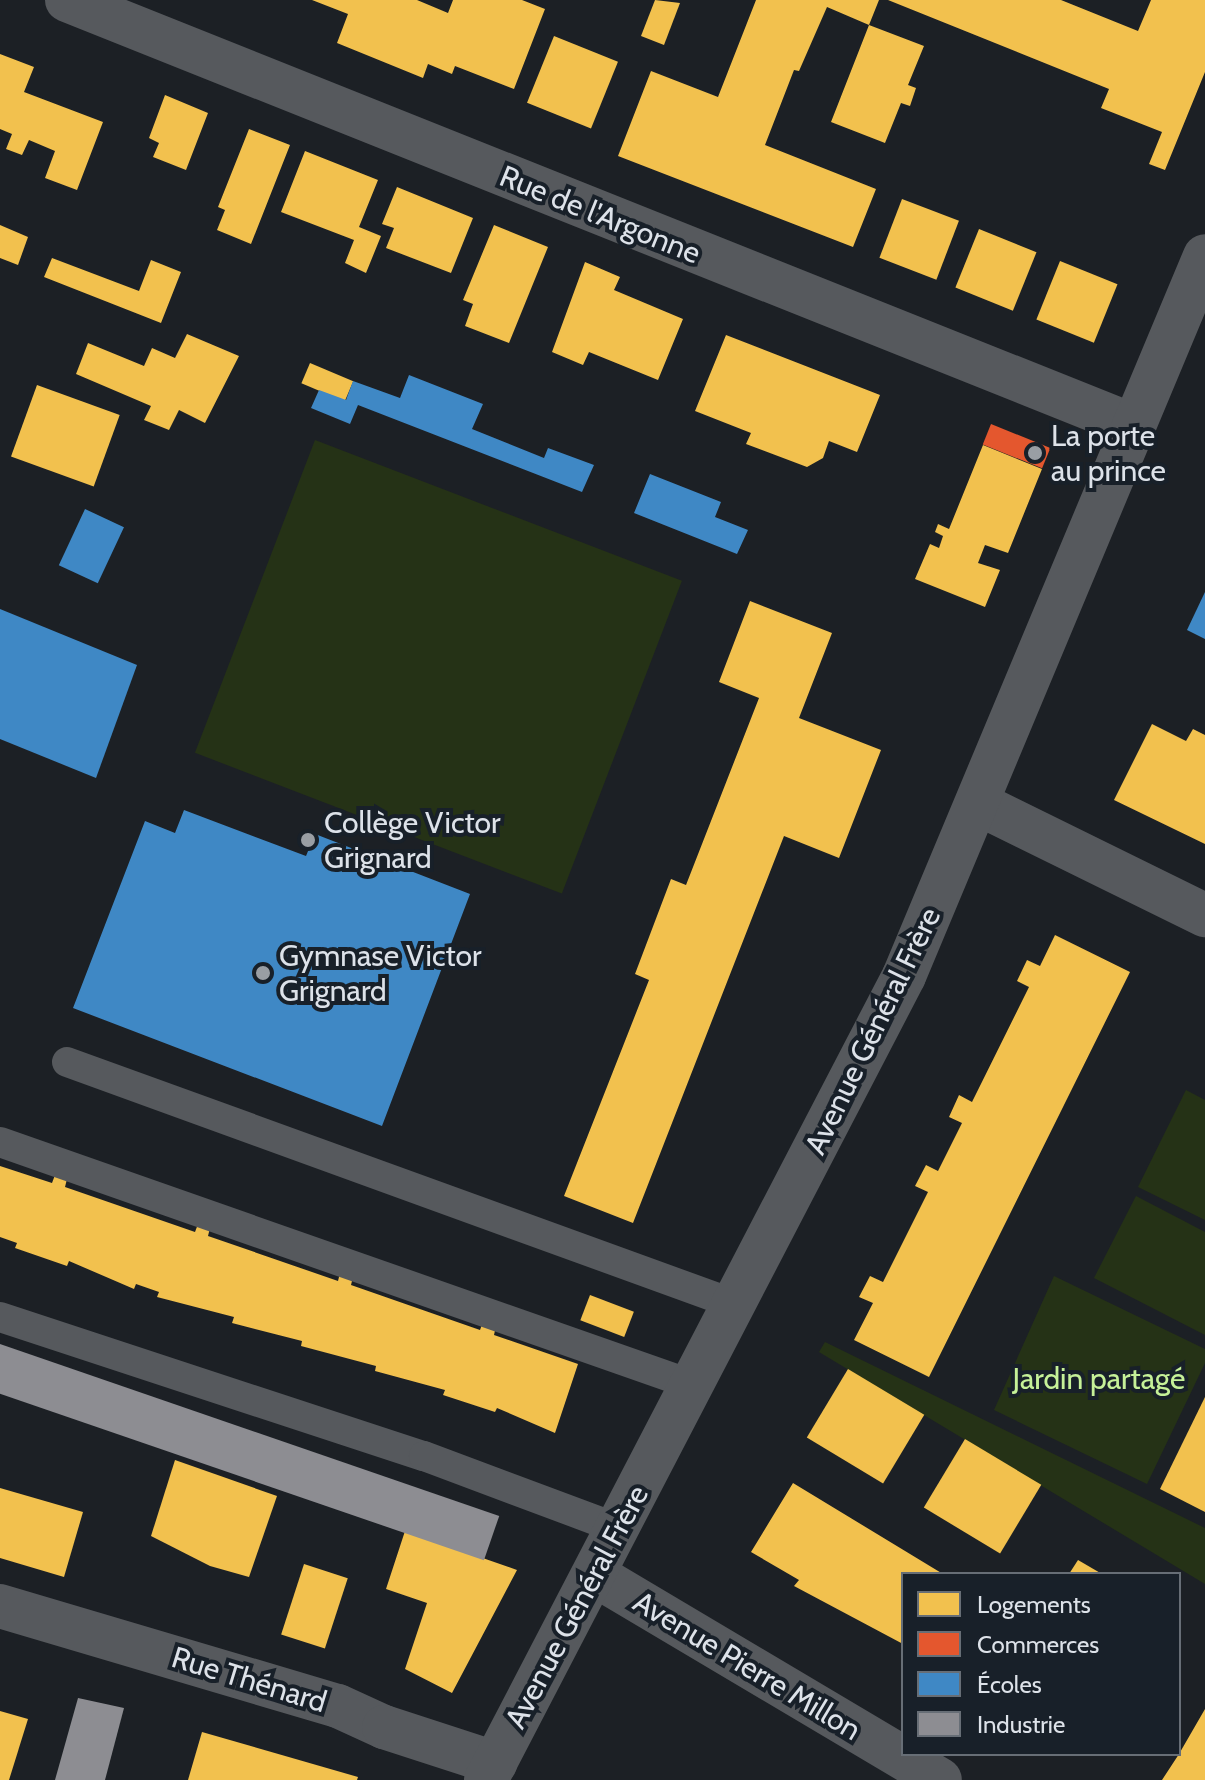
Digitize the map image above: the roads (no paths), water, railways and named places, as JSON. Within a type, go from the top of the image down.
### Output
[{"type":"street","name":"Rue de l'Argonne","points":[[67,0],[1134,426]]},
{"type":"street","name":"Avenue Général Frère","points":[[491,1771],[904,976],[979,804],[1205,256]]},
{"type":"street","points":[[979,804],[1205,915]]},
{"type":"street","name":"Avenue Pierre Millon","points":[[595,1575],[940,1780]]},
{"type":"street","name":"Rue Thénard","points":[[0,1606],[338,1706],[491,1771]]},
{"type":"lane","points":[[67,1062],[734,1304]]},
{"type":"lane","points":[[0,1142],[693,1385]]},
{"type":"lane","points":[[0,1317],[424,1456],[619,1529]]},
{"type":"place","name":"La porte au prince","points":[[1035,453]]},
{"type":"place","name":"Collège Victor Grignard","points":[[308,840]]},
{"type":"place","name":"Gymnase Victor Grignard","points":[[263,973]]},
{"type":"park label","name":"Jardin partagé","points":[[1099,1379]]}]
